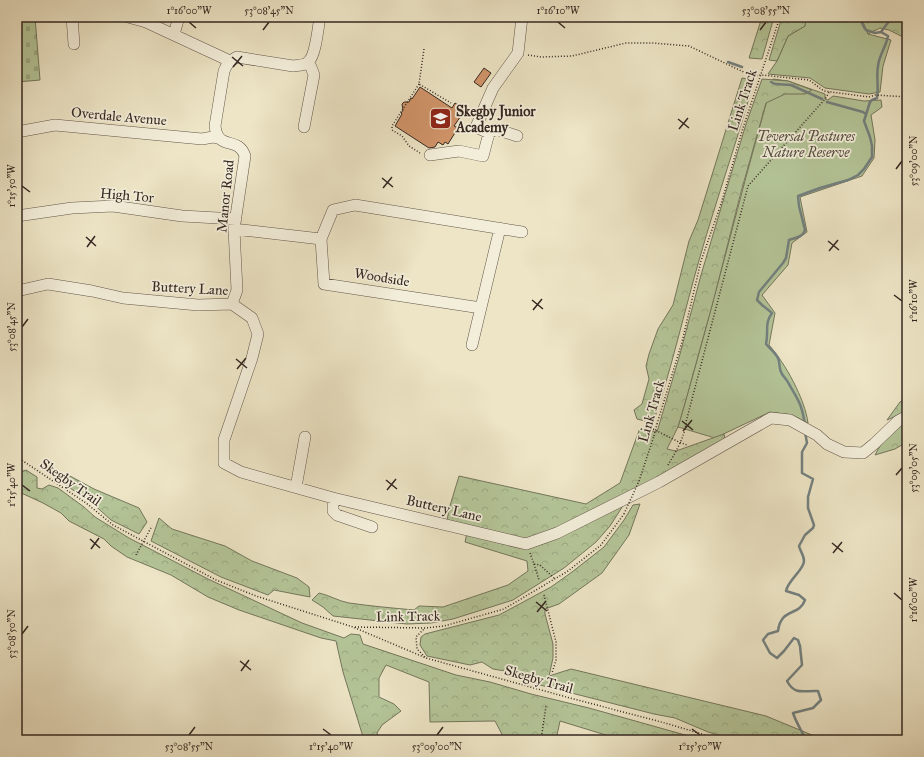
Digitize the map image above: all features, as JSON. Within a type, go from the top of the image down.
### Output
[{"type":"street","points":[[72,17],[74,44]]},
{"type":"street","points":[[128,17],[146,22],[174,34],[230,61]]},
{"type":"street","points":[[174,34],[178,17]]},
{"type":"street","points":[[489,133],[476,127],[493,88],[518,54],[522,17]]},
{"type":"street","points":[[218,138],[215,126],[226,64],[237,57],[293,66],[302,65],[308,62],[312,56],[320,22]]},
{"type":"street","points":[[304,127],[314,75],[312,67],[308,62]]},
{"type":"street","name":"Overdale Avenue","points":[[17,132],[55,125],[202,139],[213,137],[218,138]]},
{"type":"street","points":[[430,155],[459,151],[483,156],[489,133],[496,129],[517,136]]},
{"type":"street","name":"Manor Road","points":[[218,138],[223,142],[234,144],[239,147],[243,150],[245,156],[235,224],[237,290],[232,304]]},
{"type":"street","name":"Woodside","points":[[481,308],[324,284],[321,239],[333,210],[355,205],[522,232]]},
{"type":"street","name":"High Tor","points":[[17,216],[72,208],[113,206],[235,224]]},
{"type":"street","points":[[235,224],[321,239]]},
{"type":"street","points":[[472,345],[500,228]]},
{"type":"street","name":"Buttery Lane","points":[[17,291],[48,284],[123,298],[198,305],[232,304],[252,318],[258,334],[252,358],[224,440],[224,463],[241,472],[333,498],[526,544]]},
{"type":"street","points":[[526,544],[557,533],[659,482],[771,418],[790,420],[817,435],[827,444],[844,452],[863,453],[898,421],[907,416]]},
{"type":"street","points":[[296,487],[305,437]]},
{"type":"street","points":[[333,498],[333,511],[337,515],[372,527]]},
{"type":"path","name":"Link Track","points":[[353,627],[425,628],[444,626],[504,609],[568,571],[601,545],[624,514],[643,472],[654,436],[656,424],[682,342],[701,261],[721,204],[743,128],[780,17]]},
{"type":"path","points":[[518,54],[541,57],[572,56],[626,42],[689,46],[752,76],[761,75],[809,80],[824,91],[830,92],[869,97],[907,97]]},
{"type":"path","points":[[424,49],[419,84],[392,126],[392,130],[402,136],[409,146],[423,154],[430,155]]},
{"type":"path","points":[[419,84],[451,103]]},
{"type":"path","points":[[659,482],[676,451],[685,430],[711,324],[748,186],[830,92]]},
{"type":"path","points":[[645,425],[687,445]]},
{"type":"path","name":"Skegby Trail","points":[[17,457],[86,503],[113,525],[216,580],[256,596],[353,627],[426,658],[722,740]]},
{"type":"path","points":[[136,555],[152,526]]},
{"type":"path","points":[[526,544],[539,580]]},
{"type":"path","points":[[534,564],[540,565],[555,579]]},
{"type":"path","points":[[544,595],[556,642],[556,660],[552,673]]},
{"type":"path","points":[[425,628],[416,637],[417,649],[426,658]]},
{"type":"path","points":[[540,740],[546,706]]},
{"type":"green space","points":[[17,17],[35,17],[40,80],[17,82]]},
{"type":"green space","points":[[762,17],[774,17],[762,59],[749,58]]},
{"type":"green space","points":[[782,17],[806,17],[805,26],[788,36],[777,61],[769,60]]},
{"type":"green space","name":"Teversal Pastures Nature Reserve","points":[[806,17],[861,17],[868,34],[891,40],[883,66],[880,92],[869,94],[825,88],[810,78],[768,74],[777,61],[788,36],[805,26]]},
{"type":"green space","points":[[861,17],[907,17],[907,39],[889,30],[880,28],[868,34]]},
{"type":"green space","points":[[742,78],[754,80],[694,278],[660,402],[653,423],[637,419],[634,410],[642,404],[649,379],[646,366],[649,354],[658,329],[673,305],[689,241],[698,220]]},
{"type":"green space","points":[[762,79],[788,81],[812,90],[805,94],[785,94],[766,103],[687,396],[678,427],[667,449],[676,451],[724,434],[725,439],[653,482],[633,489],[592,512],[525,541],[447,521],[459,476],[586,504],[620,483],[640,428],[657,432],[701,275],[746,124]]},
{"type":"green space","name":"Teversal Pastures Nature Reserve","points":[[773,79],[788,81],[825,94],[825,99],[828,100],[833,96],[864,101],[881,100],[882,107],[871,115],[875,140],[874,158],[862,176],[800,197],[807,232],[792,243],[788,265],[762,295],[775,313],[769,345],[788,371],[799,393],[808,423],[792,415],[770,412],[715,438],[678,427],[703,340]]},
{"type":"green space","points":[[907,398],[907,411],[887,420],[900,402]]},
{"type":"green space","points":[[907,421],[907,442],[895,449],[875,455],[888,435]]},
{"type":"green space","points":[[50,467],[59,473],[70,476],[94,489],[139,508],[147,522],[139,534],[111,520],[92,503],[51,475],[47,469]]},
{"type":"green space","points":[[26,470],[37,477],[37,488],[42,489],[49,485],[58,488],[95,517],[129,538],[208,579],[302,623],[344,638],[351,634],[360,635],[363,644],[456,675],[490,682],[589,708],[703,740],[622,740],[560,721],[556,740],[505,740],[495,721],[430,722],[429,682],[386,665],[379,678],[379,697],[394,704],[401,711],[382,725],[377,733],[380,740],[364,740],[343,672],[336,641],[321,638],[239,610],[208,597],[171,575],[127,557],[104,539],[69,521],[61,513],[17,491],[17,473]]},
{"type":"green space","points":[[626,501],[610,526],[596,542],[564,568],[513,600],[453,619],[431,623],[407,624],[333,616],[312,600],[319,593],[349,603],[373,606],[414,610],[419,606],[443,607],[508,585],[528,571],[527,561],[465,542],[467,533],[520,548]]},
{"type":"green space","points":[[640,504],[629,535],[602,573],[559,604],[545,609],[553,644],[553,658],[549,676],[571,669],[766,716],[824,740],[735,740],[708,732],[675,718],[540,685],[511,672],[493,669],[482,662],[470,665],[427,656],[420,645],[421,637],[425,634],[499,615],[551,587],[604,547],[633,505]]},
{"type":"green space","points":[[159,518],[172,529],[225,546],[252,561],[297,578],[309,587],[310,597],[274,590],[268,595],[221,577],[151,541]]},
{"type":"building","points":[[484,68],[491,73],[481,87],[474,82]]},
{"type":"building","points":[[420,87],[452,108],[455,103],[465,110],[454,126],[458,128],[448,144],[445,142],[443,145],[438,142],[435,147],[429,148],[395,126],[402,114],[402,104],[404,102],[409,102]]},
{"type":"waterway","points":[[805,425],[800,403],[781,372],[779,359],[766,344],[767,324],[772,313],[757,300],[759,292],[786,258],[789,240],[801,236],[805,230],[798,196],[848,180],[858,175],[872,157],[872,146],[864,121],[870,102],[877,98],[877,74],[879,62],[888,36],[881,32],[875,33],[866,30],[859,17]]},
{"type":"waterway","points":[[881,32],[892,17]]},
{"type":"waterway","points":[[728,62],[742,67]]},
{"type":"waterway","points":[[771,82],[775,84],[791,85],[822,99]]},
{"type":"waterway","points":[[827,102],[866,114]]},
{"type":"waterway","points":[[805,432],[807,443],[802,452],[802,473],[813,479],[808,497],[808,508],[814,525],[813,528],[805,535],[799,546],[804,561],[799,572],[787,587],[786,591],[799,595],[805,600],[799,609],[783,618],[778,631],[768,634],[763,640],[770,653],[777,658],[794,638],[798,640],[802,665],[787,681],[793,689],[800,691],[818,691],[821,700],[813,708],[793,713],[805,738]]},
{"type":"place","name":"Skegby Junior Academy","points":[[440,119]]}]
